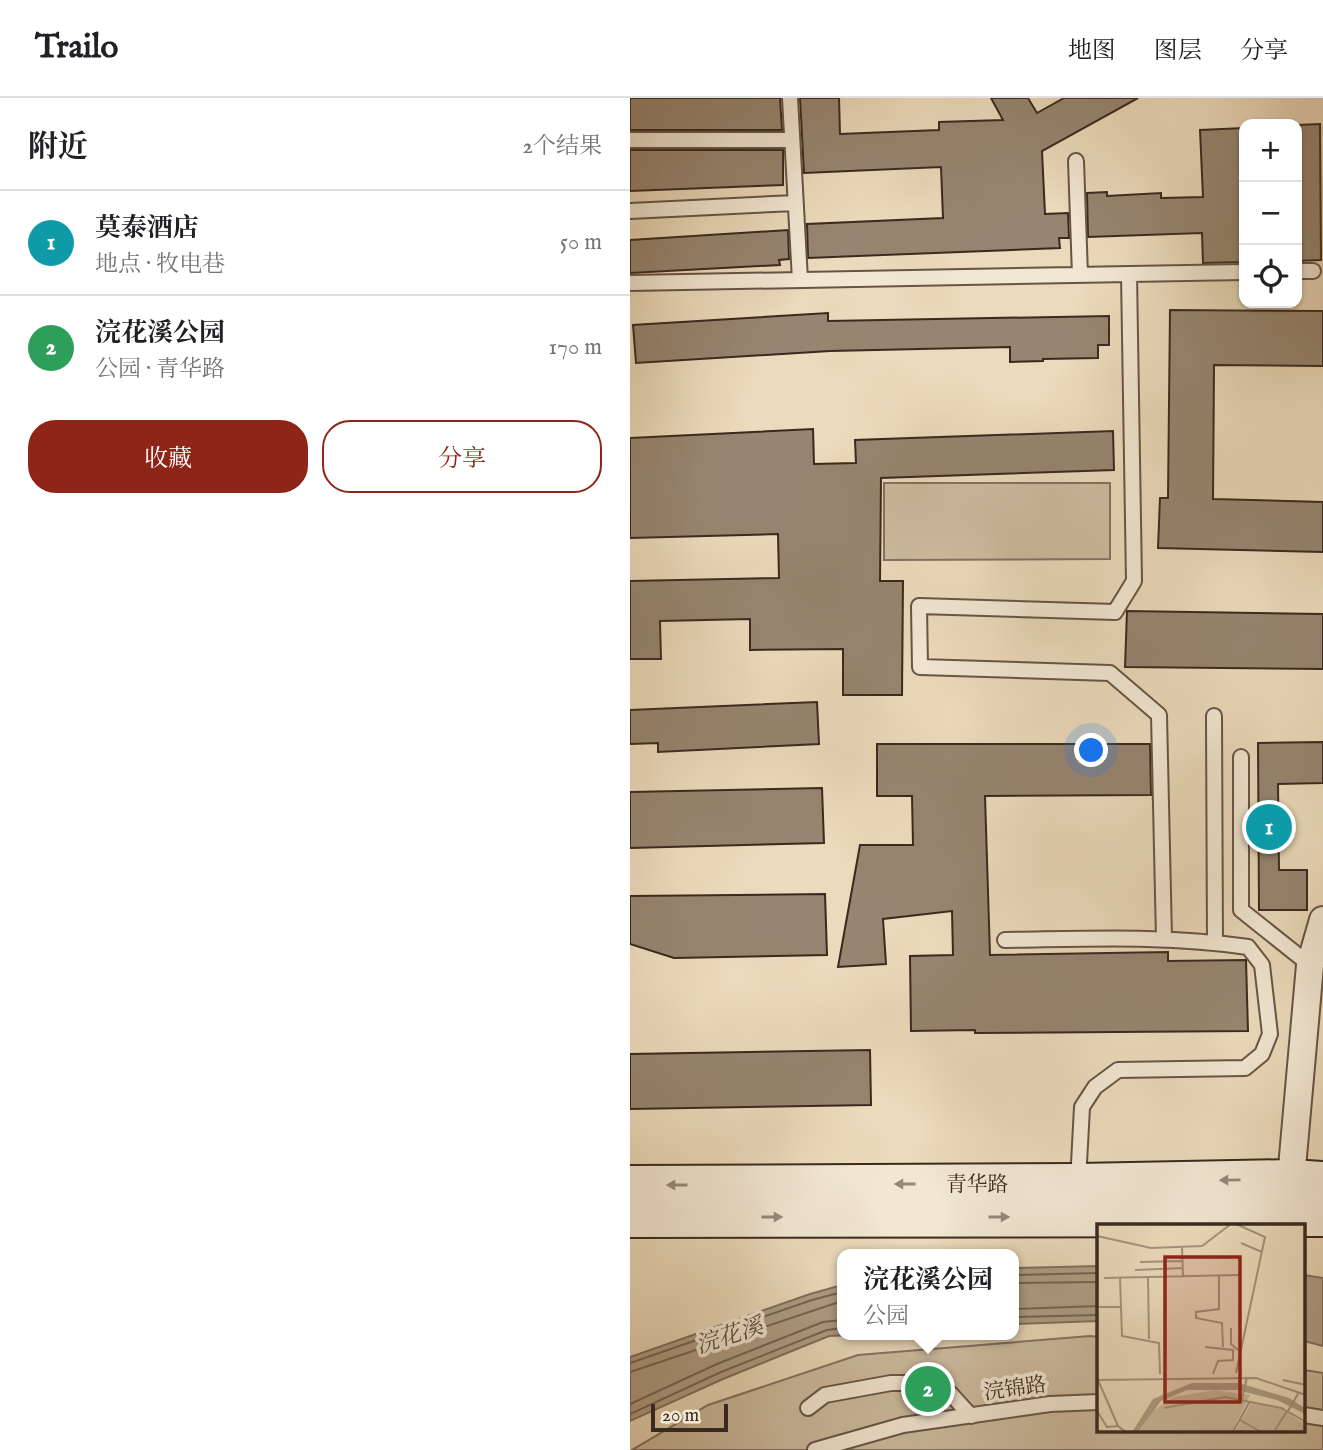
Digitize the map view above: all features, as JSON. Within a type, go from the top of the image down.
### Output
[{"type":"main road","name":"青华路","points":[[630,1185],[1307,1180]]},
{"type":"main road","name":"青华路","points":[[630,1217],[1323,1217]]},
{"type":"street","points":[[1307,1180],[1310,965],[1323,920]]},
{"type":"lane","points":[[790,98],[800,280]]},
{"type":"lane","points":[[630,140],[791,139]]},
{"type":"lane","points":[[1076,162],[1080,275]]},
{"type":"lane","points":[[630,211],[795,203]]},
{"type":"lane","points":[[1302,271],[1312,271]]},
{"type":"lane","points":[[630,283],[1239,272]]},
{"type":"lane","points":[[1129,274],[1134,582],[1115,612],[919,606],[920,667],[1110,673],[1159,715],[1164,938]]},
{"type":"lane","points":[[1214,716],[1215,943]]},
{"type":"lane","points":[[1241,757],[1241,910],[1310,965]]},
{"type":"lane","points":[[1006,940],[1164,938],[1248,947],[1262,965],[1270,1034],[1262,1054],[1245,1068],[1118,1070],[1095,1087],[1082,1107],[1078,1183]]},
{"type":"lane","points":[[808,1408],[825,1395],[891,1383],[926,1383],[949,1392],[971,1416]]},
{"type":"lane","name":"浣锦路","points":[[815,1450],[903,1425],[1050,1404],[1097,1402]]},
{"type":"shaded area","points":[[884,483],[1110,483],[1110,559],[884,560]]},
{"type":"shaded area","points":[[1097,1337],[1097,1432],[1306,1432],[1306,1370],[1323,1373],[1323,1450],[632,1450],[708,1405],[858,1355]]},
{"type":"water","points":[[1097,1266],[1097,1321],[1019,1324],[1019,1268]]},
{"type":"water","points":[[1306,1275],[1323,1278],[1323,1346],[1306,1342]]},
{"type":"water","name":"浣花溪","points":[[837,1286],[837,1336],[829,1336],[723,1379],[630,1421],[630,1357]]},
{"type":"building","points":[[630,98],[780,98],[782,130],[630,130]]},
{"type":"building","points":[[800,98],[839,98],[840,134],[939,130],[939,122],[1003,120],[991,98],[1028,98],[1037,113],[1064,98],[1138,98],[1042,151],[1045,214],[1068,213],[1069,238],[1059,238],[1060,248],[808,258],[807,224],[943,218],[941,167],[804,173]]},
{"type":"building","points":[[1320,124],[1321,260],[1302,261],[1302,125]]},
{"type":"building","points":[[1239,128],[1239,262],[1203,263],[1202,233],[1088,237],[1087,193],[1107,192],[1107,196],[1161,193],[1161,198],[1203,197],[1200,130]]},
{"type":"building","points":[[630,150],[783,150],[783,185],[630,191]]},
{"type":"building","points":[[788,230],[789,259],[779,260],[780,265],[630,273],[630,240]]},
{"type":"building","points":[[1170,310],[1323,311],[1323,366],[1214,365],[1213,499],[1323,502],[1323,552],[1158,548],[1160,498],[1168,498]]},
{"type":"building","points":[[828,313],[828,321],[1109,316],[1109,345],[1098,345],[1098,358],[1043,361],[1010,362],[1010,347],[830,351],[636,363],[633,325]]},
{"type":"building","points":[[813,429],[814,464],[856,463],[855,440],[1113,431],[1114,470],[881,478],[880,581],[903,581],[902,695],[843,695],[843,649],[750,650],[750,619],[660,621],[661,659],[630,659],[630,581],[779,578],[778,534],[630,538],[630,438]]},
{"type":"building","points":[[1127,611],[1323,614],[1323,669],[1125,667]]},
{"type":"building","points":[[817,702],[819,744],[658,752],[658,743],[630,744],[630,710]]},
{"type":"building","points":[[1323,742],[1323,783],[1278,784],[1279,870],[1307,870],[1307,910],[1259,910],[1258,743]]},
{"type":"building","points":[[877,744],[1150,744],[1151,795],[985,796],[990,955],[1168,952],[1168,961],[1246,960],[1248,1031],[911,1031],[910,956],[953,955],[952,911],[883,919],[886,964],[838,967],[860,845],[913,845],[912,796],[877,796]]},
{"type":"building","points":[[822,788],[824,843],[630,848],[630,792]]},
{"type":"building","points":[[825,894],[827,955],[674,958],[630,944],[630,896]]},
{"type":"building","points":[[870,1050],[871,1105],[630,1109],[630,1054]]},
{"type":"place","name":"莫泰酒店","points":[[1269,827]]},
{"type":"place","name":"浣花溪公园","points":[[928,1389]]}]
